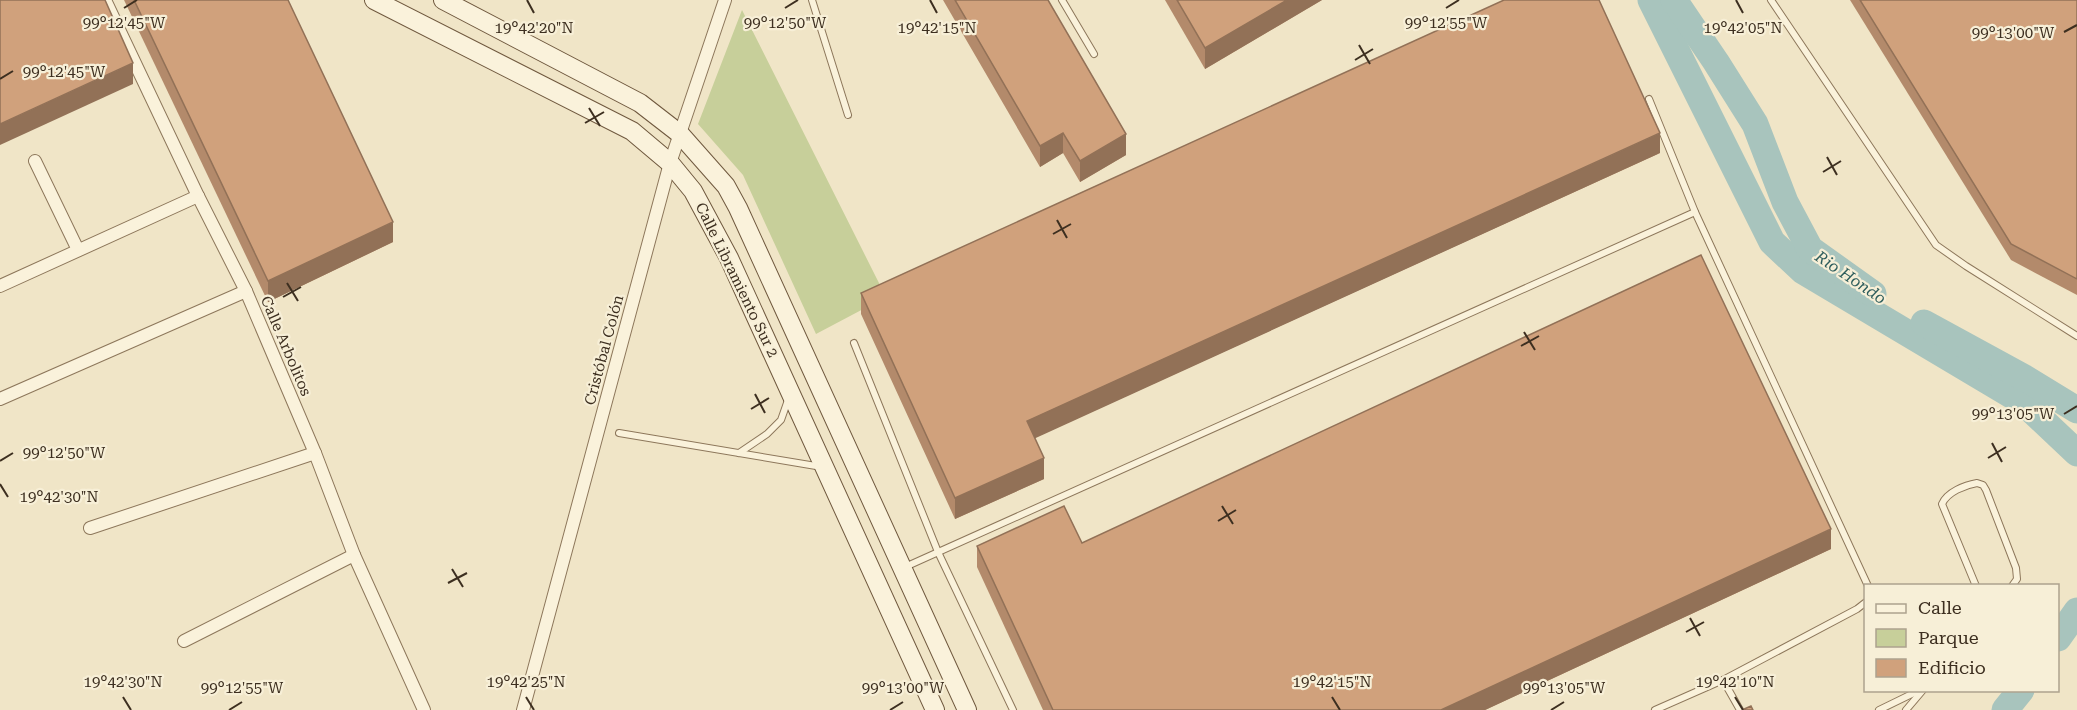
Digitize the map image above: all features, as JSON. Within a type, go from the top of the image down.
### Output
[{"type":"main road","name":"Calle Libramiento Sur 2","points":[[374,0],[632,131],[670,164],[693,191],[729,258],[935,710]]},
{"type":"main road","name":"Calle Libramiento Sur 2","points":[[443,0],[640,103],[680,134],[726,186],[794,329],[967,710]]},
{"type":"main road","points":[[767,341],[794,329]]},
{"type":"main road","points":[[876,580],[902,568]]},
{"type":"street","name":"Calle Arbolitos","points":[[105,0],[246,291],[315,453],[354,555],[424,710]]},
{"type":"street","name":"Cristóbal Colón","points":[[523,710],[670,164],[725,0]]},
{"type":"street","points":[[35,161],[78,250]]},
{"type":"street","points":[[0,286],[198,196]]},
{"type":"street","points":[[0,399],[246,291]]},
{"type":"street","points":[[90,528],[315,453]]},
{"type":"street","points":[[184,641],[354,555]]},
{"type":"lane","points":[[812,0],[848,116]]},
{"type":"lane","points":[[1062,0],[1094,54]]},
{"type":"lane","points":[[1771,0],[1936,245],[2077,336]]},
{"type":"lane","points":[[1649,99],[1695,212],[1868,584]]},
{"type":"lane","points":[[902,568],[1695,212]]},
{"type":"lane","points":[[854,343],[938,552],[1012,710]]},
{"type":"lane","points":[[739,453],[767,434],[781,420],[791,394]]},
{"type":"lane","points":[[619,433],[825,468]]},
{"type":"lane","points":[[1976,584],[1942,504],[1944,498],[1949,495],[1977,483],[1983,485],[1986,490],[2016,568],[2017,579],[2013,584]]},
{"type":"lane","points":[[1655,710],[1723,680],[1864,604]]},
{"type":"lane","points":[[1723,680],[1740,710]]},
{"type":"lane","points":[[1879,710],[1918,692]]},
{"type":"lane","points":[[1906,710],[1920,692]]},
{"type":"green space","points":[[742,10],[886,297],[816,334],[743,175],[698,124]]},
{"type":"building","points":[[0,0],[105,0],[133,63],[0,124]]},
{"type":"building","points":[[134,0],[288,0],[393,222],[268,281]]},
{"type":"building","points":[[955,0],[1048,0],[1126,134],[1080,161],[1063,133],[1040,146]]},
{"type":"building","points":[[1177,0],[1287,0],[1205,48]]},
{"type":"building","points":[[1504,0],[1599,0],[1660,133],[1027,421],[1044,458],[955,498],[861,293]]},
{"type":"building","points":[[1860,0],[2077,0],[2077,279],[2011,244]]},
{"type":"building","points":[[1701,255],[1831,529],[1441,710],[1053,710],[977,546],[1064,506],[1082,543]]},
{"type":"waterway","points":[[1651,0],[1772,242],[1803,271],[2023,402],[2077,453]]},
{"type":"waterway","name":"Rio Hondo","points":[[1674,0],[1755,124],[1785,202],[1810,249],[1873,294]]},
{"type":"waterway","name":"Rio Hondo","points":[[1924,323],[2023,377],[2077,410]]},
{"type":"waterway","name":"Rio Hondo","points":[[2059,637],[2077,611]]},
{"type":"waterway","name":"Rio Hondo","points":[[2005,710],[2019,692]]}]
